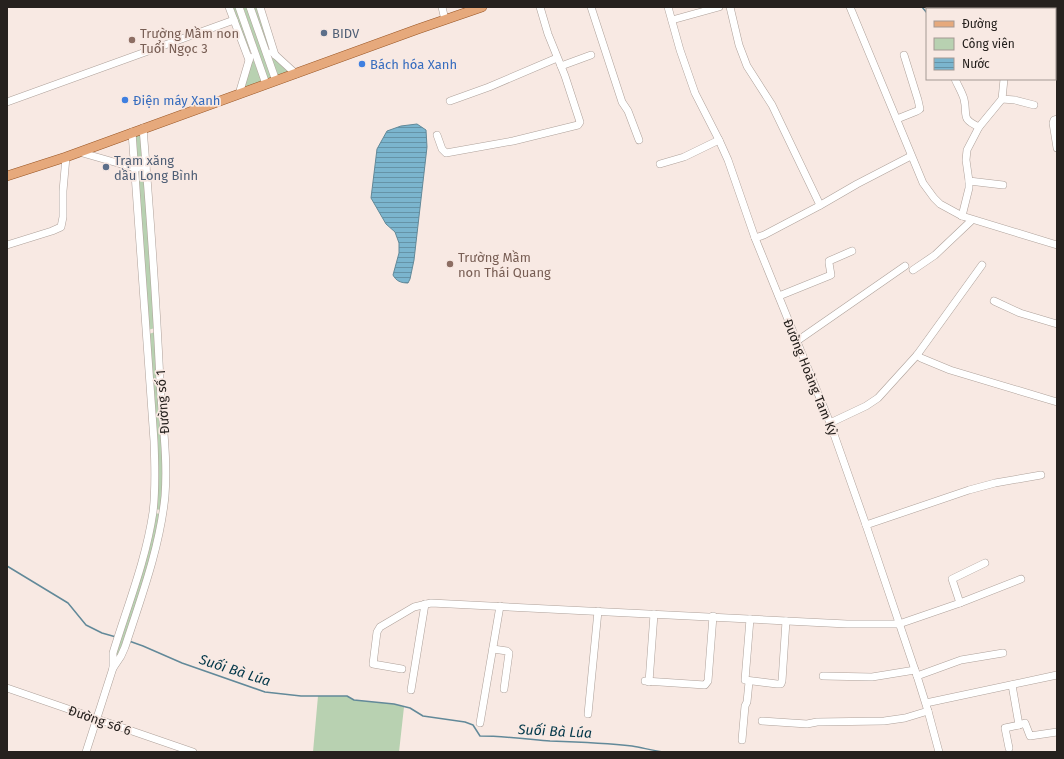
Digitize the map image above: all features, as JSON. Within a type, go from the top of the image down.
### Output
[{"type":"main road","points":[[7,176],[66,157],[142,128],[482,7]]},
{"type":"street","points":[[230,7],[249,60]]},
{"type":"street","points":[[239,7],[266,84]]},
{"type":"street","points":[[250,7],[276,81]]},
{"type":"street","points":[[442,7],[445,20]]},
{"type":"street","points":[[437,135],[442,149],[446,153],[578,125],[580,122],[540,7]]},
{"type":"street","points":[[591,7],[622,102],[628,111],[639,140]]},
{"type":"street","name":"Đường Hoàng Tam Kỳ","points":[[668,7],[680,50],[695,93],[728,160],[755,238],[830,423],[926,703],[939,752]]},
{"type":"street","points":[[672,20],[719,7]]},
{"type":"street","points":[[730,7],[739,45],[747,66],[772,105],[820,206]]},
{"type":"street","points":[[262,8],[275,55]]},
{"type":"street","points":[[852,8],[911,156],[923,183],[934,198],[940,204],[972,220],[1057,245]]},
{"type":"street","points":[[7,102],[234,20]]},
{"type":"street","points":[[263,44],[296,74]]},
{"type":"street","points":[[239,94],[253,48]]},
{"type":"street","points":[[561,66],[591,55]]},
{"type":"street","points":[[897,119],[917,111],[920,107],[904,55]]},
{"type":"street","points":[[450,101],[489,87],[558,58]]},
{"type":"street","points":[[955,80],[963,97],[965,114],[968,120],[979,127]]},
{"type":"street","points":[[962,216],[968,194],[969,181],[966,160],[967,150],[979,127],[1002,99],[1004,80]]},
{"type":"street","points":[[1002,99],[1015,100],[1034,105]]},
{"type":"street","points":[[1057,119],[1054,120],[1053,123],[1057,148]]},
{"type":"street","name":"Đường số 1","points":[[86,752],[113,668],[121,656],[130,632],[156,546],[163,512],[166,467],[146,167],[142,128]]},
{"type":"street","name":"Đường số 1","points":[[113,668],[113,653],[115,644],[145,549],[153,511],[155,467],[132,132]]},
{"type":"street","points":[[660,164],[684,156],[719,140]]},
{"type":"street","points":[[79,152],[135,168],[146,167]]},
{"type":"street","points":[[755,238],[764,235],[820,206],[857,184],[911,156]]},
{"type":"street","points":[[7,245],[61,227],[63,217],[63,191],[66,157]]},
{"type":"street","points":[[969,181],[1003,184]]},
{"type":"street","points":[[914,270],[935,255],[972,220]]},
{"type":"street","points":[[779,296],[831,275],[830,261],[852,251]]},
{"type":"street","points":[[830,423],[866,406],[878,398],[917,355],[982,265]]},
{"type":"street","points":[[797,341],[905,266]]},
{"type":"street","points":[[994,301],[1020,313],[1057,324]]},
{"type":"street","points":[[146,332],[157,329]]},
{"type":"street","points":[[917,355],[950,370],[1057,402]]},
{"type":"street","points":[[866,525],[976,488],[1041,475]]},
{"type":"street","points":[[153,511],[163,512]]},
{"type":"street","points":[[960,603],[952,579],[985,563]]},
{"type":"street","points":[[402,669],[373,664],[378,630],[382,625],[404,612],[425,604],[440,602],[847,624],[899,624],[960,603],[1021,579]]},
{"type":"street","points":[[411,690],[425,604]]},
{"type":"street","points":[[480,722],[500,606]]},
{"type":"street","points":[[588,714],[598,611]]},
{"type":"street","points":[[654,614],[647,681],[705,685],[708,681],[712,616]]},
{"type":"street","points":[[750,619],[745,680],[749,682],[781,684],[786,621]]},
{"type":"street","points":[[493,649],[506,651],[509,653],[504,688]]},
{"type":"street","points":[[823,676],[876,676],[916,673],[961,660],[1003,652]]},
{"type":"street","points":[[926,703],[1057,675]]},
{"type":"street","points":[[742,740],[745,705],[747,702],[749,682]]},
{"type":"street","points":[[1012,685],[1019,725]]},
{"type":"street","name":"Đường số 6","points":[[7,688],[193,752]]},
{"type":"street","points":[[762,721],[807,724],[817,722],[884,721],[905,718],[928,711]]},
{"type":"street","points":[[1009,748],[1005,728],[1025,723],[1030,736],[1057,732]]},
{"type":"green space","points":[[233,7],[236,7],[250,50],[249,53]]},
{"type":"green space","points":[[243,7],[247,7],[272,79],[268,80]]},
{"type":"green space","points":[[254,7],[256,7],[269,47],[266,45]]},
{"type":"green space","points":[[269,52],[289,72],[278,76]]},
{"type":"green space","points":[[252,56],[262,82],[243,89]]},
{"type":"green space","points":[[141,132],[144,165],[137,166],[134,135]]},
{"type":"green space","points":[[144,169],[155,328],[148,330],[137,170]]},
{"type":"green space","points":[[155,332],[164,467],[161,510],[155,509],[149,334]]},
{"type":"green space","points":[[155,513],[160,514],[154,545],[123,647],[115,661],[115,653]]},
{"type":"green space","points":[[318,696],[347,696],[354,700],[394,704],[404,707],[399,752],[313,752]]},
{"type":"water","points":[[417,124],[426,130],[427,147],[414,260],[410,279],[408,283],[405,283],[397,280],[393,275],[399,253],[399,243],[395,232],[386,224],[371,198],[377,149],[387,131],[401,126]]},
{"type":"waterway","points":[[922,7],[926,12]]},
{"type":"waterway","points":[[970,8],[975,7]]},
{"type":"waterway","points":[[1030,8],[1036,7]]},
{"type":"waterway","name":"Suối Bà Lúa","points":[[7,566],[68,603],[86,625],[102,633],[116,637]]},
{"type":"waterway","name":"Suối Bà Lúa","points":[[129,641],[182,663],[265,692],[301,696],[347,696],[354,700],[394,704],[410,708],[423,716],[465,722],[473,725],[480,736],[622,745],[665,752]]},
{"type":"place","name":"BIDV","points":[[324,33]]},
{"type":"place","name":"Trường Mầm non Tuổi Ngọc 3","points":[[132,40]]},
{"type":"place","name":"Bách hóa Xanh","points":[[362,64]]},
{"type":"place","name":"Điện máy Xanh","points":[[125,100]]},
{"type":"place","name":"Trạm xăng dầu Long Bình","points":[[106,167]]},
{"type":"place","name":"Trường Mầm non Thái Quang","points":[[450,264]]}]
